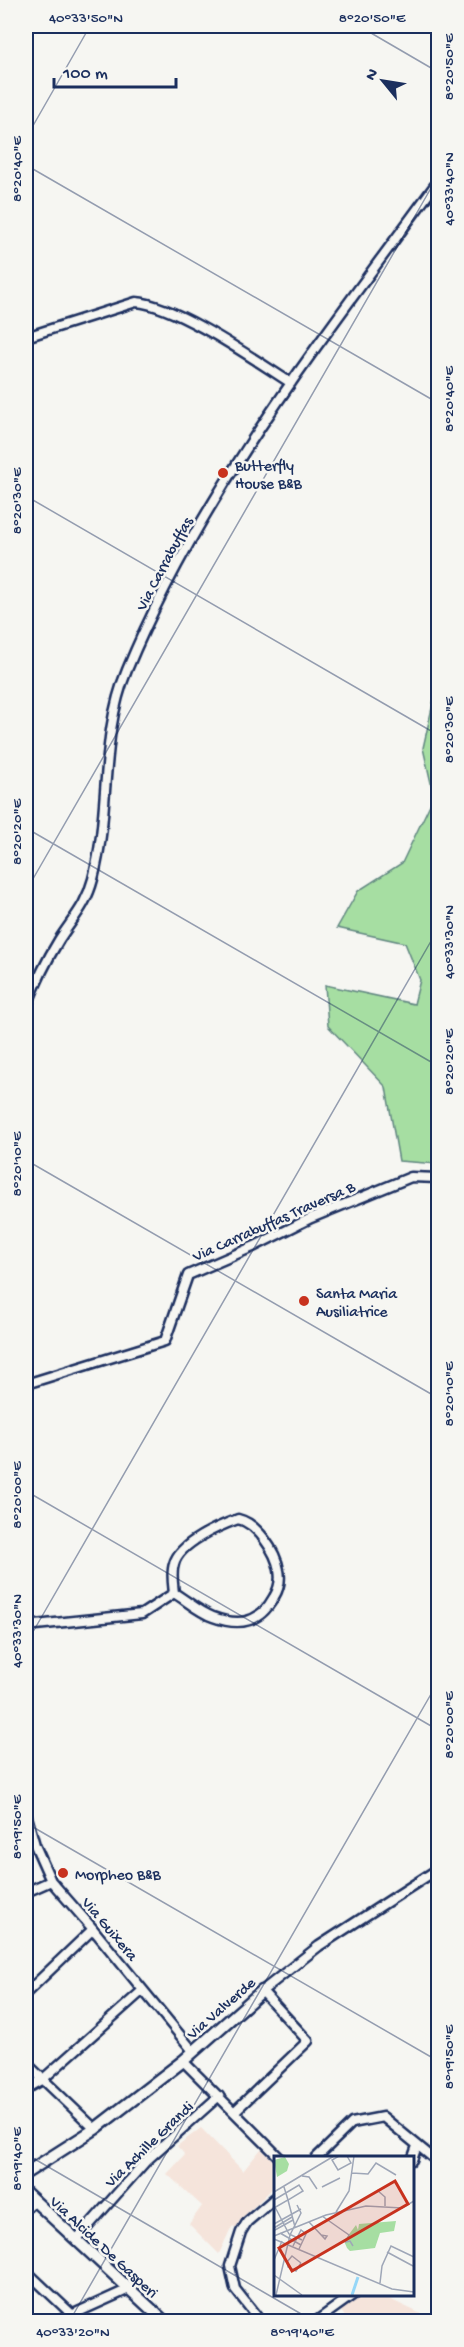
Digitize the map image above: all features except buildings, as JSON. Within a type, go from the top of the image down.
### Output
[{"type":"street","name":"Via Carrabuffas","points":[[26,1008],[59,940],[86,902],[94,877],[107,749],[126,671],[194,536],[236,465],[291,383],[438,181]]},
{"type":"street","points":[[26,337],[136,302],[151,303],[211,333],[291,383]]},
{"type":"street","name":"Via Carrabuffas Traversa B","points":[[26,1384],[165,1341],[188,1275],[255,1246],[311,1218],[411,1177],[438,1178]]},
{"type":"street","points":[[238,1519],[248,1522],[257,1530],[266,1542],[279,1570],[279,1588],[268,1608],[254,1620],[240,1623],[212,1617],[174,1593],[174,1562],[180,1553],[214,1527],[238,1519]]},
{"type":"street","points":[[26,1626],[142,1614],[174,1593]]},
{"type":"street","name":"Via Guixera","points":[[26,1813],[35,1845],[51,1881],[193,2051]]},
{"type":"street","name":"Via Valverde","points":[[26,2173],[95,2129],[183,2061],[282,1972],[438,1869]]},
{"type":"street","points":[[26,1892],[51,1881]]},
{"type":"street","points":[[26,1993],[93,1929]]},
{"type":"street","points":[[26,2089],[42,2080],[143,1990]]},
{"type":"street","points":[[234,2112],[308,2041],[262,1991]]},
{"type":"street","points":[[183,2061],[278,2156]]},
{"type":"street","points":[[26,2063],[95,2129]]},
{"type":"street","name":"Via Achille Grandi","points":[[76,2240],[146,2161],[219,2096]]},
{"type":"street","points":[[318,2156],[352,2123],[383,2117],[438,2162]]},
{"type":"street","points":[[413,2156],[417,2146]]},
{"type":"street","points":[[261,2322],[235,2289],[230,2266],[241,2232],[247,2222],[274,2199]]},
{"type":"street","name":"Via Alcide De Gasperi","points":[[28,2200],[76,2240],[165,2322]]},
{"type":"street","points":[[26,2271],[80,2322]]},
{"type":"street","points":[[56,2322],[129,2289]]},
{"type":"street","points":[[315,2322],[353,2296]]},
{"type":"shaded area","points":[[201,2128],[243,2171],[261,2149],[274,2161],[274,2187],[240,2220],[236,2228],[233,2226],[219,2254],[189,2224],[202,2206],[167,2174],[185,2155],[177,2146]]},
{"type":"shaded area","points":[[359,2296],[383,2296],[436,2321],[348,2321],[341,2311]]},
{"type":"green space","points":[[438,681],[438,1164],[399,1161],[386,1087],[328,1026],[325,985],[414,1004],[420,980],[405,943],[337,928],[358,891],[402,863],[434,796],[423,748]]},
{"type":"place","name":"Butterfly House B&B","points":[[223,473]]},
{"type":"place","name":"Santa Maria Ausiliatrice","points":[[304,1301]]},
{"type":"place","name":"Morpheo B&B","points":[[63,1873]]}]
